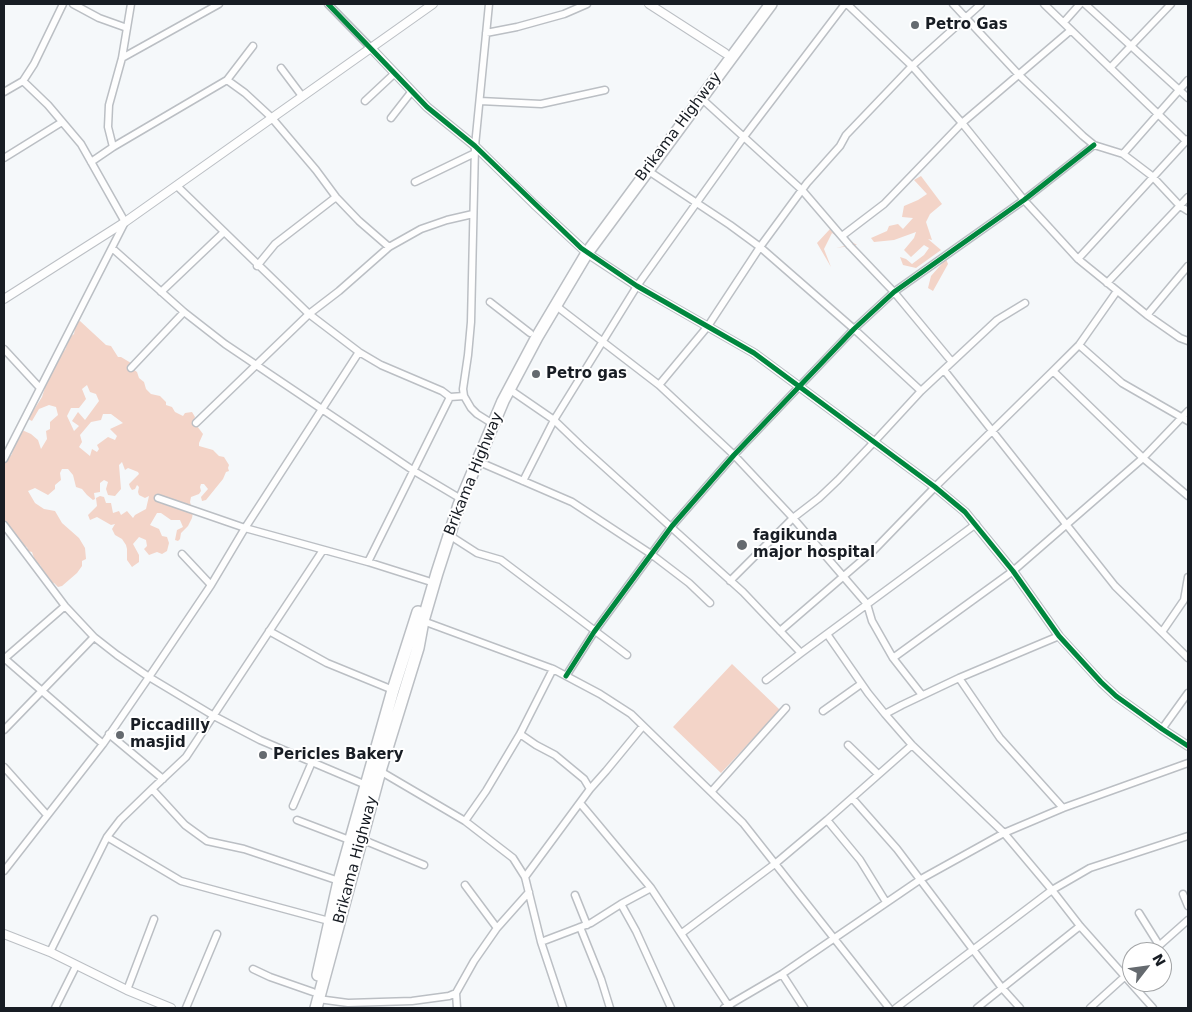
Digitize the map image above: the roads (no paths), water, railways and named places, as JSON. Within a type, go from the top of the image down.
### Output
[{"type":"highway","name":"Brikama Highway","points":[[309,1008],[316,1000],[357,840],[380,771],[413,647],[428,581],[456,496],[530,333],[584,250],[724,53],[762,4]]},
{"type":"highway","name":"Brikama Highway","points":[[316,1000],[329,921],[339,881],[357,840],[366,785],[394,690],[423,621],[459,505],[490,422],[584,250],[647,170],[771,4]]},
{"type":"street","points":[[4,92],[23,81],[42,51],[62,4]]},
{"type":"street","points":[[73,4],[99,18],[127,28]]},
{"type":"street","points":[[113,147],[108,127],[109,105],[122,58],[131,4]]},
{"type":"street","points":[[122,58],[219,4]]},
{"type":"street","points":[[328,4],[427,107],[584,250],[637,286],[754,353],[935,487],[965,512],[1012,571],[1059,636],[1111,691],[1188,746]]},
{"type":"street","points":[[4,299],[125,222],[433,4]]},
{"type":"street","points":[[489,4],[475,150],[471,322],[463,381],[464,396],[471,408],[490,422]]},
{"type":"street","points":[[486,33],[517,27],[564,14],[587,4]]},
{"type":"street","points":[[650,4],[724,53]]},
{"type":"street","points":[[523,481],[554,420],[637,286],[743,138],[846,4],[912,66],[962,123],[1024,200],[1078,259],[1147,314],[1180,338],[1188,341]]},
{"type":"street","points":[[953,4],[1019,75],[1094,145],[1123,154],[1152,176],[1180,206],[1188,211]]},
{"type":"street","points":[[659,385],[708,326],[760,247],[802,190],[840,146],[846,136],[912,66],[981,4]]},
{"type":"street","points":[[1044,4],[1187,140],[1078,259]]},
{"type":"street","points":[[1064,22],[1080,4]]},
{"type":"street","points":[[1085,4],[1188,98]]},
{"type":"street","points":[[1110,68],[1171,4]]},
{"type":"street","points":[[842,236],[884,204],[962,123],[1071,30]]},
{"type":"street","points":[[91,162],[227,80],[253,46]]},
{"type":"street","points":[[281,68],[302,96]]},
{"type":"street","points":[[364,101],[394,73]]},
{"type":"street","points":[[227,80],[245,93],[271,117],[316,170],[336,197],[389,247]]},
{"type":"street","points":[[1123,154],[1188,80]]},
{"type":"street","points":[[23,81],[48,105],[81,144],[125,222]]},
{"type":"street","points":[[480,101],[541,104],[605,90]]},
{"type":"street","points":[[391,118],[412,91]]},
{"type":"street","points":[[701,98],[802,190],[894,292],[952,362]]},
{"type":"street","points":[[4,158],[62,122]]},
{"type":"street","points":[[566,676],[594,632],[672,526],[734,455],[854,329],[894,292],[1024,200],[1094,145]]},
{"type":"street","points":[[415,182],[475,150]]},
{"type":"street","points":[[647,170],[760,247],[921,390]]},
{"type":"street","points":[[176,186],[309,314],[359,352],[380,365],[450,396],[464,396]]},
{"type":"street","points":[[257,266],[275,244],[336,197]]},
{"type":"street","points":[[1107,283],[1188,197]]},
{"type":"street","points":[[196,423],[309,314],[339,291],[389,247],[420,229],[473,214]]},
{"type":"street","points":[[4,459],[125,222]]},
{"type":"street","points":[[161,292],[223,232]]},
{"type":"street","points":[[112,248],[184,312],[224,344],[414,471],[456,496]]},
{"type":"street","points":[[1147,314],[1188,266]]},
{"type":"street","points":[[780,631],[874,550],[1079,345],[1117,291]]},
{"type":"street","points":[[490,302],[530,333]]},
{"type":"street","points":[[730,581],[793,518],[819,498],[874,442],[921,390],[998,320],[1024,303]]},
{"type":"street","points":[[555,305],[659,385],[734,455],[793,518],[866,604],[872,621],[893,658],[922,695]]},
{"type":"street","points":[[131,368],[184,312]]},
{"type":"street","points":[[1079,345],[1122,383],[1185,419]]},
{"type":"street","points":[[5,352],[40,388]]},
{"type":"street","points":[[4,871],[103,744],[149,677],[359,352]]},
{"type":"street","points":[[944,370],[1115,586],[1188,658]]},
{"type":"street","points":[[1053,371],[1144,458],[1188,496]]},
{"type":"street","points":[[509,389],[554,420],[580,446],[672,526],[743,592],[801,652]]},
{"type":"street","points":[[368,562],[450,396]]},
{"type":"street","points":[[893,658],[1012,571],[1067,526],[1185,419],[1188,410]]},
{"type":"street","points":[[477,461],[572,502],[651,554],[689,583],[710,603]]},
{"type":"street","points":[[158,498],[245,528],[368,562],[428,581]]},
{"type":"street","points":[[766,680],[801,652],[976,524]]},
{"type":"street","points":[[4,525],[65,606],[94,637],[149,677],[214,716],[260,740],[366,785]]},
{"type":"street","points":[[450,535],[477,553],[502,560],[627,656]]},
{"type":"street","points":[[50,952],[107,837],[120,820],[186,757],[323,550]]},
{"type":"street","points":[[182,554],[210,585]]},
{"type":"street","points":[[1162,632],[1184,600],[1188,577]]},
{"type":"street","points":[[65,606],[4,659],[103,744]]},
{"type":"street","points":[[423,621],[553,669],[600,694],[631,714],[743,822],[889,1008]]},
{"type":"street","points":[[269,631],[327,663],[394,690]]},
{"type":"street","points":[[827,634],[861,684],[885,714],[912,744],[1004,833],[1122,975]]},
{"type":"street","points":[[885,714],[959,678],[1059,636]]},
{"type":"street","points":[[4,730],[94,637]]},
{"type":"street","points":[[465,821],[486,791],[520,734],[553,669]]},
{"type":"street","points":[[959,678],[1000,738],[1063,808]]},
{"type":"street","points":[[823,711],[861,684]]},
{"type":"street","points":[[1162,729],[1188,693]]},
{"type":"street","points":[[711,792],[786,708]]},
{"type":"street","points":[[526,876],[590,790],[643,726]]},
{"type":"street","points":[[109,734],[163,779]]},
{"type":"street","points":[[520,734],[555,755],[584,780],[590,790]]},
{"type":"street","points":[[682,933],[776,863],[828,820],[912,744]]},
{"type":"street","points":[[848,745],[878,774]]},
{"type":"street","points":[[293,806],[312,762]]},
{"type":"street","points":[[580,804],[651,888],[682,933],[728,1007],[782,974],[920,879],[1004,833],[1063,808],[1188,763]]},
{"type":"street","points":[[4,767],[47,815]]},
{"type":"street","points":[[380,771],[465,821],[513,858],[526,876],[541,942],[563,1008]]},
{"type":"street","points":[[152,789],[185,825],[207,840],[244,849],[339,881]]},
{"type":"street","points":[[852,798],[920,879],[1002,988],[1020,1008]]},
{"type":"street","points":[[297,820],[424,865]]},
{"type":"street","points":[[828,820],[860,860],[886,902]]},
{"type":"street","points":[[896,1008],[974,951],[1052,890],[1090,868],[1188,836]]},
{"type":"street","points":[[107,837],[181,881],[329,921]]},
{"type":"street","points":[[465,884],[497,928]]},
{"type":"street","points":[[541,942],[601,918],[621,904],[651,888]]},
{"type":"street","points":[[457,1008],[456,994],[474,961],[497,928],[529,892]]},
{"type":"street","points":[[575,894],[610,1008]]},
{"type":"street","points":[[1183,894],[1188,906]]},
{"type":"street","points":[[621,904],[640,940],[671,1008]]},
{"type":"street","points":[[1139,913],[1157,942]]},
{"type":"street","points":[[127,990],[154,919]]},
{"type":"street","points":[[1162,942],[1188,920]]},
{"type":"street","points":[[977,1008],[1080,926]]},
{"type":"street","points":[[4,934],[50,952],[127,990],[171,1008]]},
{"type":"street","points":[[186,1008],[217,934]]},
{"type":"street","points":[[55,1008],[76,966]]},
{"type":"street","points":[[253,969],[316,1000],[412,1005],[456,994]]},
{"type":"street","points":[[782,974],[804,1008]]},
{"type":"street","points":[[1090,1008],[1122,979]]},
{"type":"street","points":[[1138,992],[1153,1008]]},
{"type":"place","name":"Petro Gas","points":[[915,25]]},
{"type":"place","name":"Petro gas","points":[[536,374]]},
{"type":"place","name":"fagikunda major hospital","points":[[742,545]]},
{"type":"place","name":"Piccadilly masjid","points":[[120,735]]},
{"type":"place","name":"Pericles Bakery","points":[[263,755]]}]
